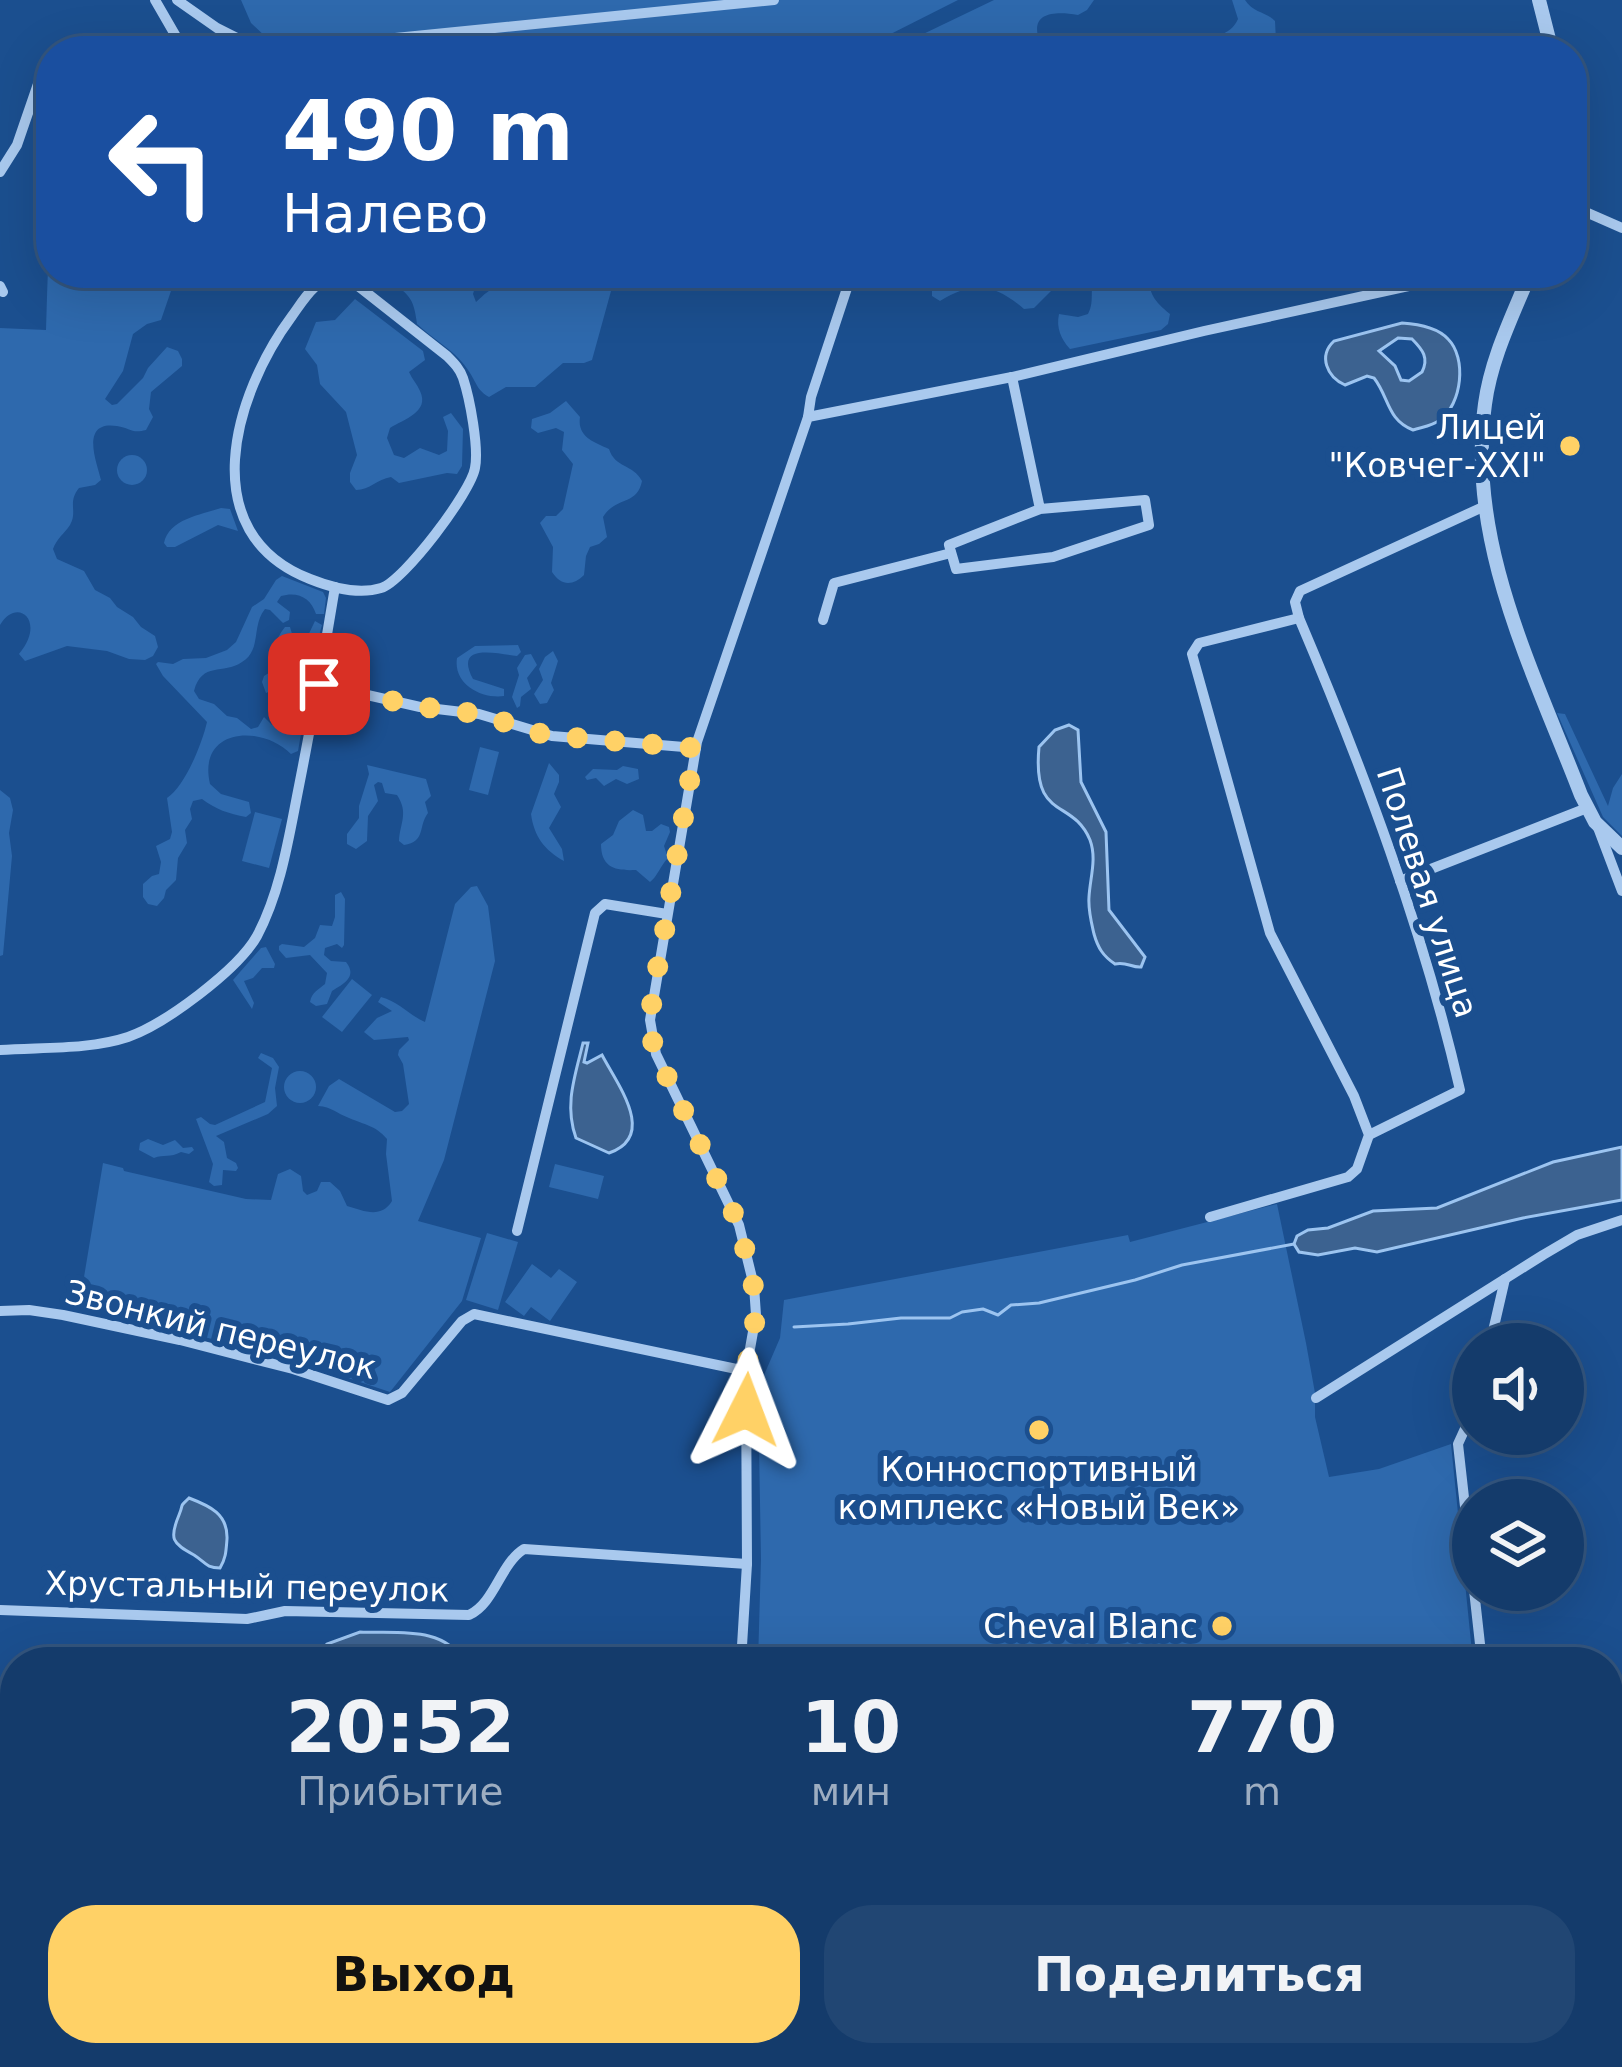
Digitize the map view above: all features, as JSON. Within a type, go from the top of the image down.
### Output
[{"type":"street","points":[[155,0],[176,36]]},
{"type":"street","points":[[177,0],[233,36]]},
{"type":"street","points":[[414,36],[775,0]]},
{"type":"street","points":[[1539,0],[1548,36]]},
{"type":"street","points":[[0,172],[17,145],[36,90]]},
{"type":"street","points":[[1587,212],[1621,226]]},
{"type":"street","points":[[313,288],[277,335],[246,399],[236,474],[242,516],[260,549],[295,573],[335,587],[371,590],[394,581],[428,544],[470,484],[476,456],[465,384],[453,361],[361,288]]},
{"type":"street","points":[[742,1647],[746,1371],[756,1307],[753,1280],[742,1234],[653,1045],[650,1020],[695,748],[808,417],[846,288]]},
{"type":"street","points":[[808,417],[1012,377],[1385,288]]},
{"type":"street","points":[[1525,288],[1495,360],[1485,401],[1481,450],[1490,543],[1508,605],[1622,891]]},
{"type":"street","points":[[1012,377],[1040,509]]},
{"type":"street","points":[[1145,500],[1149,525],[1053,557],[956,569],[949,545],[1040,509],[1145,500]]},
{"type":"street","points":[[1210,1217],[1348,1177],[1357,1169],[1369,1135],[1354,1096],[1270,933],[1192,654],[1194,647],[1299,618],[1294,602],[1300,591],[1485,506]]},
{"type":"street","points":[[823,620],[834,583],[951,553]]},
{"type":"street","points":[[0,1049],[98,1043],[133,1035],[243,957],[262,924],[288,843],[335,587]]},
{"type":"street","name":"Полевая улица","points":[[1299,618],[1400,880],[1460,1090],[1369,1135]]},
{"type":"street","points":[[319,684],[415,706],[479,714],[545,735],[695,748]]},
{"type":"street","points":[[1591,815],[1622,848]]},
{"type":"street","points":[[1400,880],[1591,815]]},
{"type":"street","points":[[517,1231],[595,913],[605,904],[667,914]]},
{"type":"street","points":[[1316,1398],[1576,1235],[1622,1220]]},
{"type":"street","points":[[1495,1323],[1504,1279]]},
{"type":"street","name":"Звонкий переулок","points":[[0,1311],[46,1312],[180,1340],[388,1400],[402,1393],[474,1314],[746,1371]]},
{"type":"street","name":"Хрустальный переулок","points":[[0,1610],[240,1619],[285,1611],[469,1615],[480,1609],[514,1555],[524,1549],[746,1564]]},
{"type":"street","points":[[1477,1611],[1481,1647]]},
{"type":"shaded area","points":[[241,0],[958,0],[887,36],[265,36],[251,23]]},
{"type":"shaded area","points":[[994,0],[1094,0],[1078,15],[1057,13],[1043,18],[1038,22],[1038,36],[919,36]]},
{"type":"shaded area","points":[[1232,0],[1245,0],[1275,21],[1276,36],[1219,36],[1238,19]]},
{"type":"shaded area","points":[[47,288],[172,288],[161,320],[133,334],[123,371],[105,399],[117,404],[167,347],[178,351],[182,366],[151,392],[153,417],[146,430],[105,426],[98,430],[93,444],[101,480],[79,488],[70,525],[53,549],[57,559],[84,571],[95,590],[155,636],[158,647],[145,660],[67,646],[25,661],[19,654],[30,631],[26,616],[14,613],[0,625],[0,328],[46,330]]},
{"type":"shaded area","points":[[400,288],[475,288],[476,302],[498,289],[612,288],[592,360],[563,363],[535,387],[506,387],[489,397],[459,358],[417,324],[410,299]]},
{"type":"shaded area","points":[[932,288],[974,288],[940,301],[932,296]]},
{"type":"shaded area","points":[[984,288],[1054,288],[1034,308],[1024,309]]},
{"type":"shaded area","points":[[1092,288],[1151,288],[1170,314],[1168,324],[1161,330],[1070,349],[1060,333],[1059,314],[1088,314]]},
{"type":"shaded area","points":[[355,299],[423,351],[425,360],[409,372],[422,404],[390,428],[387,438],[394,455],[404,458],[420,448],[439,455],[447,451],[443,417],[451,413],[463,429],[462,466],[457,474],[399,483],[391,477],[356,490],[350,482],[357,455],[346,412],[320,384],[317,365],[305,349],[316,322],[335,320]]},
{"type":"shaded area","points":[[1402,323],[1438,332],[1458,357],[1453,403],[1434,424],[1413,430],[1404,426],[1374,378],[1345,385],[1333,377],[1326,353],[1334,341]],"holes":[[[1398,338],[1412,339],[1424,354],[1424,367],[1409,381],[1401,380],[1395,366],[1379,351]]]},
{"type":"shaded area","points":[[566,401],[580,417],[584,434],[609,449],[615,460],[642,481],[636,494],[608,510],[603,517],[607,537],[590,547],[584,575],[567,583],[552,572],[553,547],[540,523],[563,509],[573,464],[562,450],[564,432],[556,428],[538,433],[531,428],[532,419]]},
{"type":"shaded area","points":[[132,455],[147,470],[132,485],[117,470]]},
{"type":"shaded area","points":[[230,509],[238,531],[218,525],[175,547],[164,543],[179,523]]},
{"type":"shaded area","points":[[282,576],[323,592],[324,614],[316,614],[303,597],[281,596],[277,602],[290,612],[289,620],[283,623],[265,609],[248,657],[235,666],[208,672],[194,691],[199,699],[251,729],[264,717],[272,725],[286,722],[303,701],[298,751],[291,754],[264,738],[249,736],[222,742],[213,751],[210,784],[221,794],[249,802],[251,813],[240,816],[202,799],[193,801],[176,880],[157,906],[148,904],[143,884],[159,874],[156,846],[170,839],[172,832],[167,798],[186,774],[207,722],[156,664],[206,658],[227,650],[236,642],[252,607]]},
{"type":"shaded area","points":[[315,621],[322,625],[313,658],[288,655],[281,687],[266,693],[262,682],[272,671],[281,632],[290,627],[295,644],[302,648]]},
{"type":"shaded area","points":[[518,645],[521,652],[517,656],[480,653],[469,660],[473,679],[504,689],[504,696],[478,692],[459,675],[457,658],[475,646]]},
{"type":"shaded area","points":[[553,651],[558,661],[551,683],[554,690],[547,703],[540,704],[534,694],[543,680],[539,669]]},
{"type":"shaded area","points":[[531,654],[537,665],[527,678],[531,689],[517,708],[512,697],[517,668]]},
{"type":"shaded area","points":[[1557,713],[1565,714],[1608,806],[1622,774],[1622,836],[1603,817]]},
{"type":"shaded area","points":[[1069,725],[1078,730],[1081,782],[1106,832],[1109,910],[1145,957],[1141,967],[1115,964],[1099,948],[1089,906],[1090,840],[1041,787],[1039,747],[1055,730]]},
{"type":"shaded area","points":[[480,747],[499,752],[488,795],[469,790]]},
{"type":"shaded area","points":[[549,763],[559,775],[554,794],[561,807],[549,828],[564,861],[541,842],[531,814]]},
{"type":"shaded area","points":[[367,765],[426,779],[431,796],[425,802],[428,813],[416,841],[404,845],[399,841],[401,801],[385,793],[378,782],[367,841],[356,849],[347,844],[347,834],[359,818]]},
{"type":"shaded area","points":[[593,769],[638,769],[639,779],[627,784],[616,779],[604,786],[596,778],[585,777]]},
{"type":"shaded area","points":[[0,790],[10,798],[13,810],[0,956]]},
{"type":"shaded area","points":[[633,810],[643,815],[646,831],[661,824],[669,827],[664,846],[668,858],[650,882],[636,870],[611,866],[602,852],[601,844]]},
{"type":"shaded area","points":[[255,812],[282,819],[269,868],[242,861]]},
{"type":"shaded area","points":[[477,886],[488,906],[495,961],[444,1160],[418,1221],[481,1238],[462,1301],[390,1392],[279,1355],[79,1307],[103,1163],[246,1199],[271,1200],[278,1174],[290,1169],[301,1176],[307,1195],[317,1191],[321,1182],[330,1182],[347,1206],[372,1212],[388,1207],[392,1201],[387,1139],[370,1126],[318,1106],[339,1079],[395,1112],[409,1104],[398,1055],[408,1037],[374,1040],[364,1032],[392,1011],[378,1002],[381,997],[425,1022],[455,904]]},
{"type":"shaded area","points":[[341,892],[344,945],[325,948],[324,955],[346,962],[350,976],[332,991],[327,1004],[316,1006],[311,999],[325,984],[327,973],[310,955],[286,958],[279,946],[304,947],[315,938],[320,925],[332,926],[335,895]]},
{"type":"shaded area","points":[[266,947],[274,968],[262,968],[244,981],[252,1009],[233,980]]},
{"type":"shaded area","points":[[352,979],[372,995],[342,1032],[322,1017]]},
{"type":"shaded area","points":[[583,1043],[588,1043],[584,1062],[602,1055],[630,1109],[631,1135],[609,1153],[576,1138],[573,1126],[572,1090]]},
{"type":"shaded area","points":[[261,1053],[279,1067],[277,1106],[216,1136],[238,1168],[223,1170],[222,1185],[214,1186],[209,1182],[213,1164],[196,1119],[215,1125],[265,1102],[272,1068],[258,1058]]},
{"type":"shaded area","points":[[300,1071],[312,1075],[316,1087],[312,1099],[300,1103],[288,1099],[284,1087],[288,1075]]},
{"type":"shaded area","points":[[148,1139],[163,1145],[175,1140],[194,1150],[154,1158],[139,1150],[140,1143]]},
{"type":"shaded area","points":[[1622,1147],[1622,1200],[1377,1252],[1355,1248],[1318,1255],[1299,1252],[1294,1244],[1308,1230],[1328,1228],[1373,1211],[1437,1208],[1553,1162]]},
{"type":"shaded area","points":[[555,1164],[604,1176],[598,1199],[549,1187]]},
{"type":"shaded area","name":"Конноспортивный комплекс «Новый Век»","points":[[1277,1204],[1329,1477],[1379,1469],[1451,1444],[1452,1611],[1468,1611],[1471,1647],[758,1647],[758,1389],[780,1338],[784,1300],[1128,1235],[1130,1242]]},
{"type":"shaded area","points":[[487,1233],[518,1242],[498,1310],[466,1300]]},
{"type":"shaded area","points":[[532,1264],[551,1278],[559,1269],[577,1282],[550,1321],[531,1307],[524,1316],[505,1302]]},
{"type":"shaded area","points":[[189,1498],[211,1508],[224,1523],[226,1547],[220,1568],[206,1564],[174,1540],[182,1505]]},
{"type":"shaded area","points":[[360,1632],[403,1633],[432,1637],[451,1647],[324,1647]]},
{"type":"waterway","points":[[794,1327],[950,1318],[983,1309],[998,1315],[1011,1305],[1039,1303],[1182,1265],[1294,1244]]},
{"type":"place","name":"Лицей \"Ковчег-XXI\"","points":[[1570,446]]},
{"type":"place","name":"Конноспортивный комплекс «Новый Век»","points":[[1039,1430]]},
{"type":"place","name":"Cheval Blanc","points":[[1222,1626]]},
{"type":"route","points":[[319,684],[415,706],[479,714],[545,735],[695,748],[651,1034],[656,1054],[734,1214],[752,1272],[756,1315],[746,1371],[746,1410]]}]
